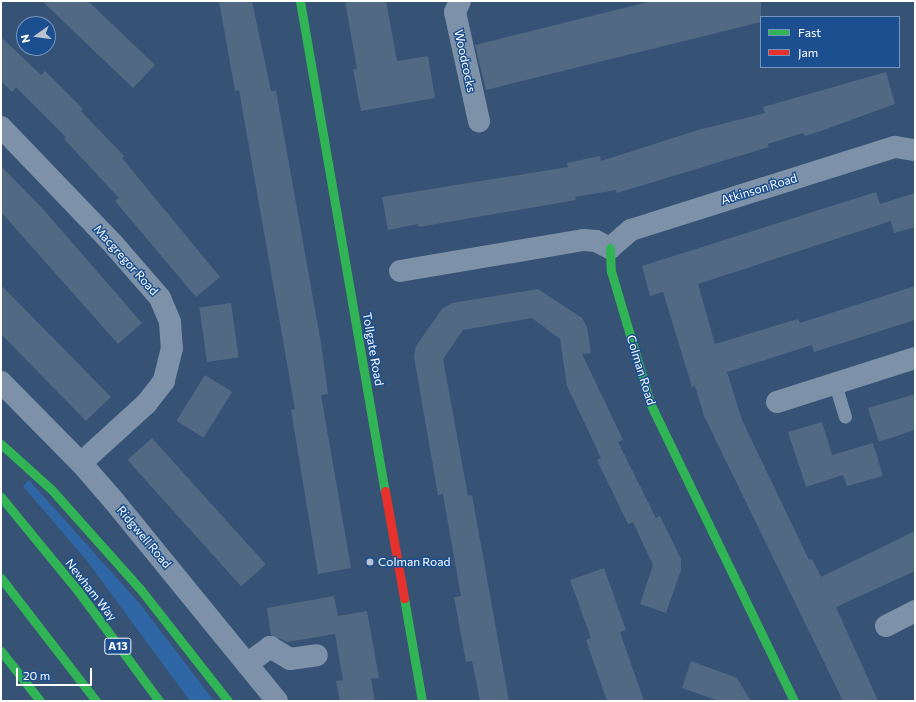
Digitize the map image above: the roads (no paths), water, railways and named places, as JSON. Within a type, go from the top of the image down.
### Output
[{"type":"main road","name":"Tollgate Road","points":[[300,1],[422,701]]},
{"type":"main road","name":"Colman Road","points":[[610,248],[611,271],[650,403],[794,701]]},
{"type":"main road","points":[[1,444],[51,489],[141,590],[228,701]]},
{"type":"main road","name":"Newham Way","points":[[1,496],[78,591],[159,701]]},
{"type":"main road","points":[[1,578],[96,701]]},
{"type":"main road","points":[[1,651],[40,701]]},
{"type":"street","name":"Woodcocks","points":[[460,1],[455,12],[479,121]]},
{"type":"street","name":"Macgregor Road","points":[[1,127],[120,251],[160,298],[170,322],[172,348],[164,381],[147,403],[81,463]]},
{"type":"street","name":"Atkinson Road","points":[[610,248],[631,230],[895,147],[915,150]]},
{"type":"street","points":[[400,270],[583,240],[596,241],[610,248]]},
{"type":"street","points":[[777,402],[915,358]]},
{"type":"street","name":"Ridgwell Road","points":[[1,382],[81,463],[156,550],[276,701]]},
{"type":"street","points":[[886,626],[915,611]]},
{"type":"street","points":[[247,664],[270,647],[290,659],[317,655]]},
{"type":"lane","points":[[835,384],[845,416]]},
{"type":"place","name":"Colman Road","points":[[370,562]]}]
